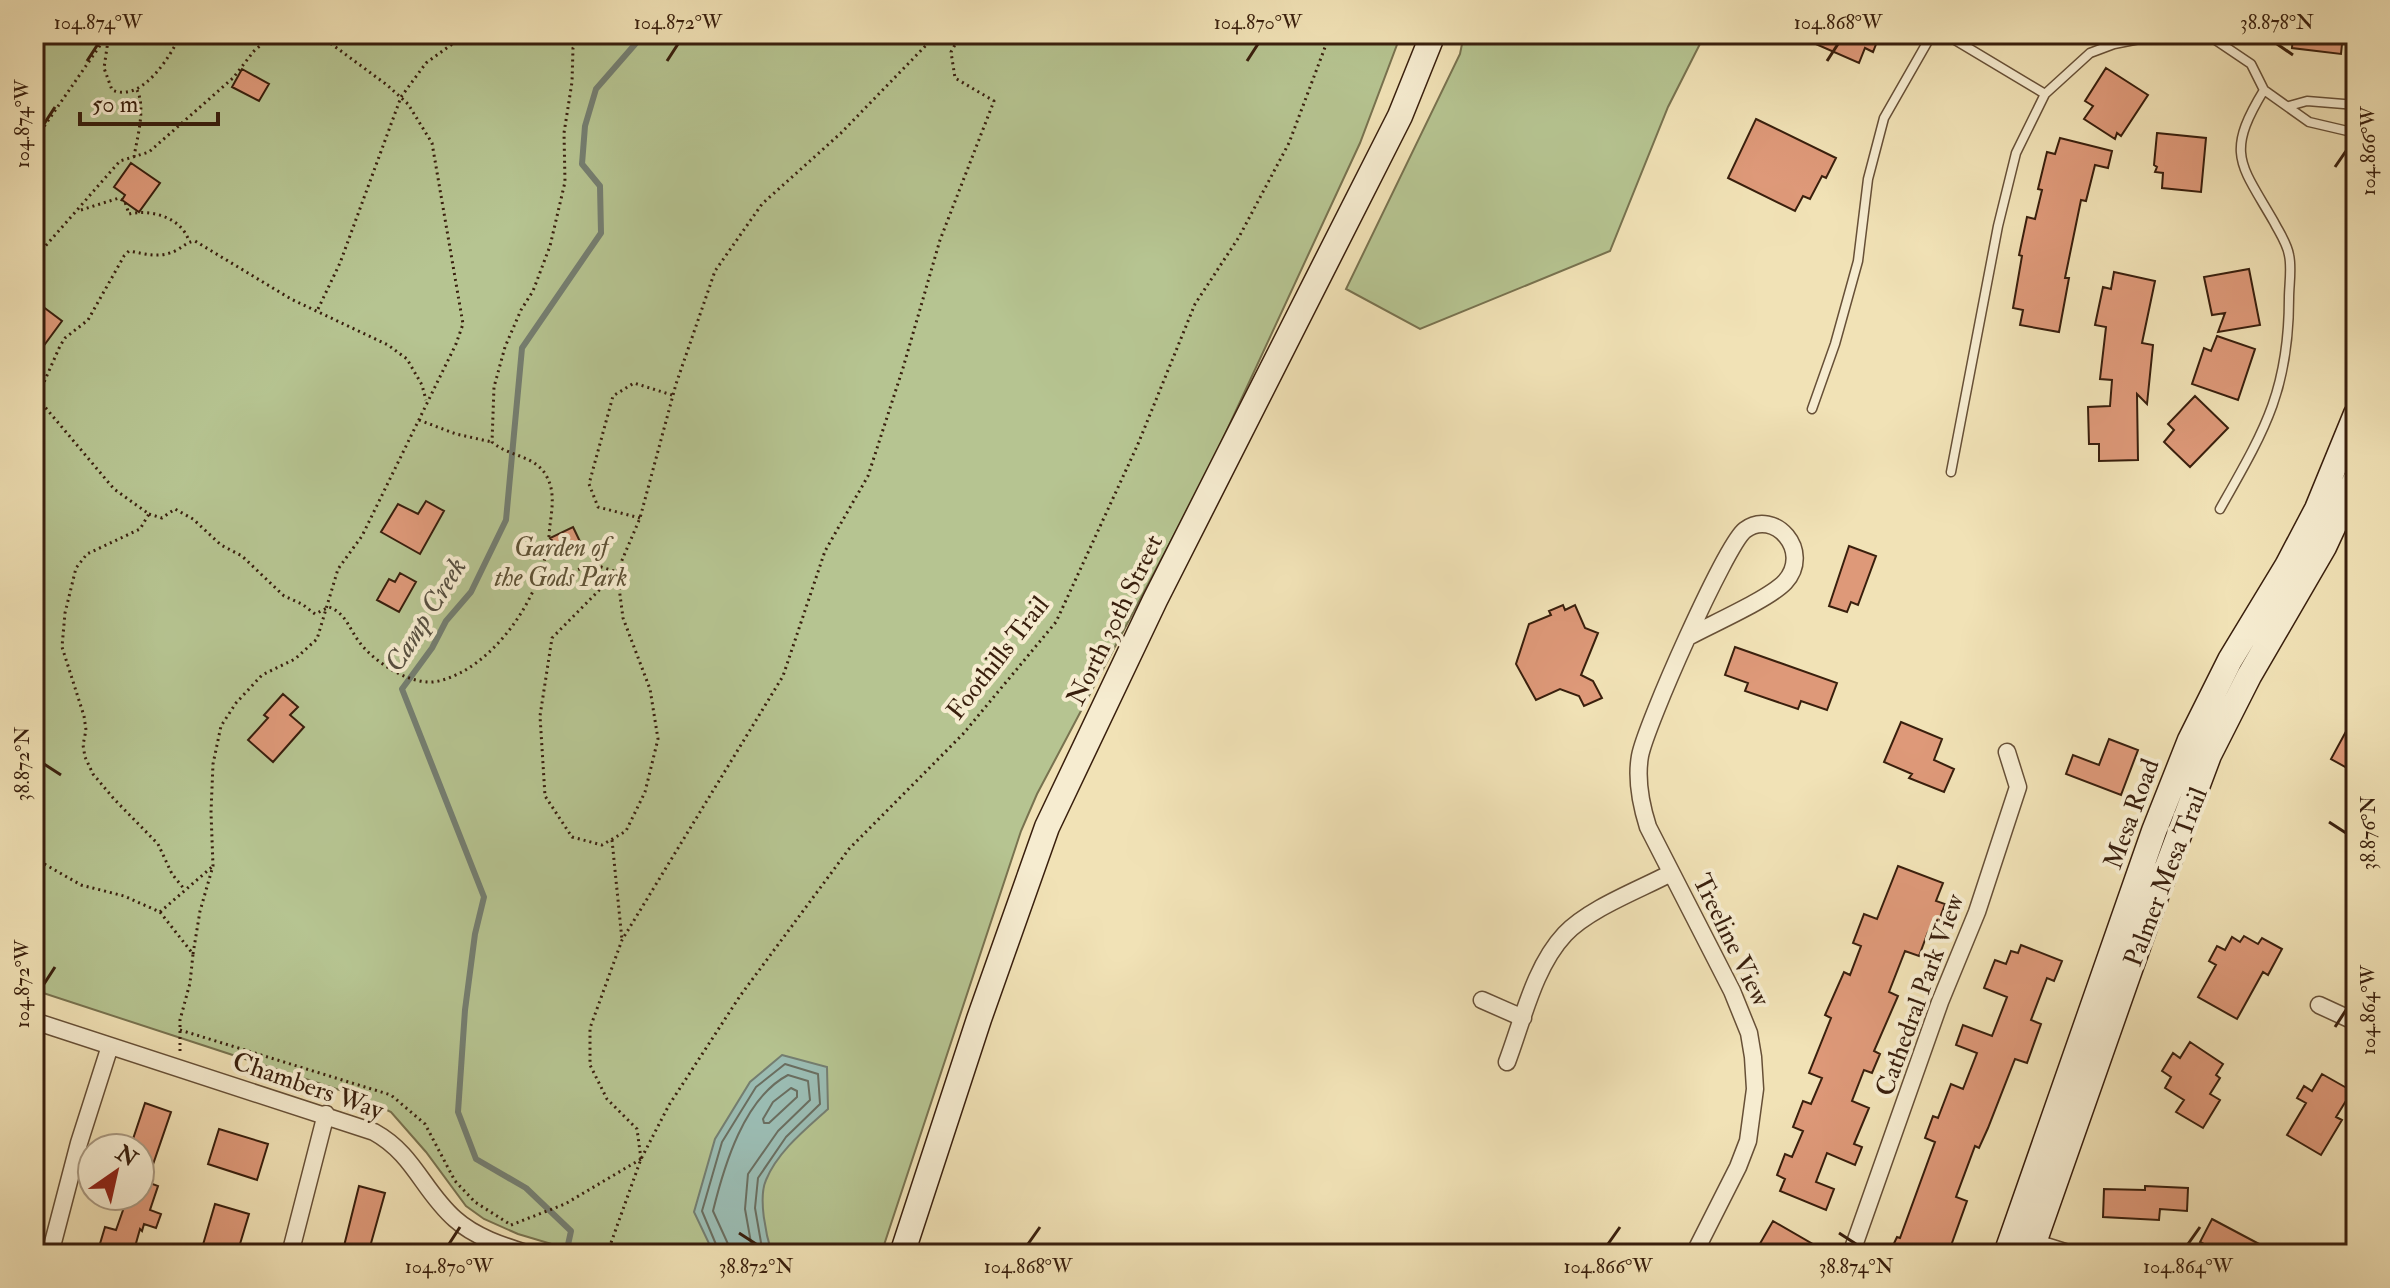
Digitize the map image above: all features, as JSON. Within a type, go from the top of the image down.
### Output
[{"type":"main road","name":"North 30th Street","points":[[902,1254],[979,1019],[1047,827],[1162,587],[1380,158],[1416,81],[1433,34]]},
{"type":"main road","name":"Mesa Road","points":[[2006,1254],[2154,831],[2185,754],[2230,660],[2287,566],[2317,509],[2356,414]]},
{"type":"main road","name":"Mesa Road","points":[[2032,1246],[2209,755],[2249,676],[2324,547],[2356,478]]},
{"type":"street","name":"Treeline View","points":[[1690,636],[1771,593],[1785,582],[1796,551],[1792,541],[1773,527],[1758,525],[1745,529],[1732,548],[1655,709],[1639,759],[1641,803],[1648,827],[1732,991],[1749,1033],[1755,1089],[1748,1141],[1694,1254]]},
{"type":"street","name":"Cathedral Park View","points":[[1851,1254],[1940,1002],[1977,912],[2018,787],[2007,752]]},
{"type":"street","name":"Treeline View","points":[[1507,1062],[1545,962],[1566,933],[1596,912],[1671,873]]},
{"type":"street","points":[[1482,1000],[1523,1018]]},
{"type":"street","points":[[2319,1005],[2356,1022]]},
{"type":"street","name":"Chambers Way","points":[[34,1021],[374,1132],[390,1140],[414,1165],[453,1217],[484,1237],[529,1254]]},
{"type":"street","points":[[50,1254],[79,1143],[110,1046]]},
{"type":"street","points":[[290,1254],[326,1114]]},
{"type":"lane","points":[[1812,409],[1835,344],[1858,261],[1868,179],[1884,118],[1932,34]]},
{"type":"lane","points":[[1945,34],[2045,94]]},
{"type":"lane","points":[[1951,472],[1998,226],[2016,153],[2045,94],[2090,53],[2113,39],[2165,34]]},
{"type":"lane","points":[[2193,34],[2211,37],[2251,64],[2264,90],[2309,122],[2356,133]]},
{"type":"lane","points":[[2220,509],[2264,432],[2279,392],[2289,336],[2290,257],[2283,239],[2246,178],[2238,149],[2247,117],[2264,90]]},
{"type":"lane","points":[[2289,106],[2307,101],[2356,105]]},
{"type":"lane","points":[[2032,1246],[2085,1254]]},
{"type":"lane","points":[[2144,1254],[2178,1251],[2178,1254]]},
{"type":"path","points":[[109,34],[104,68],[112,90],[121,94],[136,90],[160,67],[181,34]]},
{"type":"path","points":[[34,141],[109,34]]},
{"type":"path","points":[[34,259],[120,161],[149,152],[233,78],[254,51],[274,34]]},
{"type":"path","points":[[179,1068],[180,1030],[200,911],[213,866],[213,764],[221,726],[236,703],[262,675],[295,659],[317,639],[338,569],[362,536],[463,324],[432,143],[401,97],[326,40],[297,34]]},
{"type":"path","points":[[318,311],[340,263],[401,97],[426,63],[466,34]]},
{"type":"path","points":[[492,442],[494,387],[505,347],[545,260],[565,182],[564,133],[572,82],[573,48],[579,34]]},
{"type":"path","points":[[617,572],[623,618],[650,689],[658,739],[645,792],[626,831],[602,845],[572,837],[545,796],[540,716],[552,638],[617,572],[640,518],[673,395],[715,271],[762,204],[841,133],[937,34]]},
{"type":"path","points":[[180,1030],[391,1095],[425,1124],[455,1181],[475,1202],[511,1225],[565,1204],[641,1159],[637,1129],[607,1099],[590,1065],[590,1028],[622,940],[783,676],[825,551],[868,476],[940,240],[994,101],[955,78],[951,52],[961,34]]},
{"type":"path","name":"Foothills Trail","points":[[607,1254],[641,1159],[669,1105],[740,996],[849,849],[963,734],[1056,622],[1138,444],[1195,304],[1239,237],[1289,143],[1330,34]]},
{"type":"path","points":[[134,157],[140,110],[140,97],[136,90]]},
{"type":"path","points":[[78,211],[119,198],[125,202],[129,214],[144,211],[166,217],[187,234],[189,241]]},
{"type":"path","points":[[40,399],[41,389],[60,346],[65,338],[88,320],[124,256],[129,251],[158,257],[189,241],[202,244],[291,299],[388,345],[407,359],[422,385],[427,403]]},
{"type":"path","points":[[640,518],[598,507],[589,484],[613,396],[634,383],[673,395]]},
{"type":"path","points":[[34,394],[114,489],[149,514],[162,518],[175,509],[181,511],[221,545],[242,556],[284,596],[315,614],[329,607]]},
{"type":"path","points":[[329,607],[345,618],[367,652],[384,665],[423,681],[444,680],[485,659],[511,629],[538,578],[548,548],[552,496],[547,476],[539,465],[498,448],[492,442],[456,434],[419,420]]},
{"type":"path","points":[[149,514],[140,529],[87,554],[81,560],[68,600],[62,647],[84,716],[86,730],[83,745],[93,774],[158,844],[172,874],[185,890]]},
{"type":"path","points":[[538,578],[555,579],[592,564],[617,572]]},
{"type":"path","points":[[612,839],[622,940]]},
{"type":"path","points":[[34,858],[81,885],[124,896],[160,912],[193,954]]},
{"type":"path","points":[[160,912],[213,866]]},
{"type":"green space","name":"Garden of the Gods Park","points":[[34,34],[1401,34],[1360,143],[1208,471],[1037,794],[1021,831],[881,1254],[585,1254],[518,1234],[484,1219],[466,1206],[426,1152],[391,1112],[361,1097],[34,990]]},
{"type":"green space","points":[[1464,34],[1705,34],[1668,107],[1610,251],[1420,329],[1346,289],[1460,54]]},
{"type":"water","points":[[782,1055],[827,1067],[828,1109],[785,1150],[766,1180],[763,1206],[772,1254],[714,1254],[694,1212],[715,1139],[750,1082]]},
{"type":"building","points":[[1793,34],[1880,34],[1873,52],[1865,48],[1859,63]]},
{"type":"building","points":[[2293,34],[2343,34],[2341,54],[2292,48]]},
{"type":"building","points":[[2106,68],[2148,95],[2121,136],[2117,133],[2115,139],[2084,119],[2093,106],[2085,101]]},
{"type":"building","points":[[242,69],[269,84],[259,101],[232,87]]},
{"type":"building","points":[[1756,119],[1836,158],[1810,199],[1803,196],[1795,211],[1728,178]]},
{"type":"building","points":[[2157,133],[2206,138],[2201,192],[2162,188],[2163,173],[2155,172],[2157,167],[2154,165]]},
{"type":"building","points":[[2060,138],[2112,151],[2108,168],[2095,165],[2086,201],[2081,200],[2065,278],[2069,278],[2059,332],[2020,325],[2023,310],[2013,308],[2027,217],[2035,219],[2047,152],[2055,154]]},
{"type":"building","points":[[131,163],[160,183],[139,212],[122,200],[125,195],[114,187]]},
{"type":"building","points":[[2249,269],[2260,325],[2218,332],[2225,313],[2212,315],[2204,277]]},
{"type":"building","points":[[2114,272],[2155,281],[2142,343],[2153,345],[2147,404],[2137,394],[2138,460],[2099,461],[2099,444],[2089,444],[2088,407],[2110,406],[2112,380],[2100,379],[2106,327],[2095,325],[2103,287],[2111,289]]},
{"type":"building","points":[[34,300],[62,321],[34,359]]},
{"type":"building","points":[[2217,336],[2255,349],[2238,400],[2192,384],[2204,348],[2211,351]]},
{"type":"building","points":[[2195,396],[2228,428],[2190,467],[2164,442],[2174,430],[2168,424]]},
{"type":"building","points":[[426,501],[444,511],[420,554],[381,532],[398,504],[418,514]]},
{"type":"building","points":[[573,527],[586,554],[573,549],[565,556],[550,538]]},
{"type":"building","points":[[1849,546],[1876,556],[1858,605],[1851,602],[1847,612],[1829,606]]},
{"type":"building","points":[[400,573],[416,582],[399,612],[377,600],[389,579],[395,582]]},
{"type":"building","points":[[1563,605],[1565,610],[1575,605],[1585,628],[1598,633],[1581,675],[1593,681],[1602,698],[1584,706],[1579,696],[1560,689],[1536,700],[1516,664],[1529,624],[1551,615],[1549,611]]},
{"type":"building","points":[[1735,647],[1837,683],[1827,710],[1801,701],[1798,709],[1745,691],[1748,683],[1725,675]]},
{"type":"building","points":[[283,694],[298,707],[290,715],[304,727],[273,762],[248,740],[268,718],[264,715]]},
{"type":"building","points":[[2356,713],[2356,773],[2331,759]]},
{"type":"building","points":[[1901,722],[1942,739],[1934,760],[1954,769],[1944,792],[1909,778],[1912,774],[1884,762]]},
{"type":"building","points":[[2109,739],[2138,750],[2121,795],[2066,774],[2073,755],[2099,765]]},
{"type":"building","points":[[1898,866],[1943,883],[1936,901],[1945,904],[1934,934],[1928,932],[1919,956],[1905,951],[1889,992],[1898,996],[1874,1051],[1880,1054],[1872,1073],[1864,1070],[1852,1101],[1869,1108],[1854,1144],[1862,1147],[1855,1165],[1827,1153],[1816,1182],[1834,1189],[1826,1210],[1780,1191],[1785,1179],[1777,1175],[1785,1154],[1792,1157],[1803,1131],[1793,1127],[1803,1101],[1811,1104],[1822,1078],[1809,1073],[1831,1018],[1825,1015],[1844,972],[1850,975],[1861,946],[1853,943],[1864,914],[1877,919]]},
{"type":"building","points":[[2244,936],[2258,944],[2262,938],[2282,949],[2268,975],[2263,972],[2237,1019],[2198,997],[2216,965],[2209,961],[2217,946],[2225,950],[2232,937],[2240,942]]},
{"type":"building","points":[[2021,945],[2062,961],[2054,981],[2047,978],[2031,1020],[2041,1024],[2027,1063],[2015,1059],[1979,1148],[1975,1146],[1956,1197],[1967,1201],[1948,1254],[1889,1254],[1897,1237],[1900,1238],[1935,1142],[1925,1138],[1933,1116],[1938,1118],[1951,1084],[1963,1089],[1977,1053],[1956,1045],[1963,1025],[1992,1036],[2007,997],[1984,988],[1995,960],[2006,964],[2011,951],[2018,953]]},
{"type":"building","points":[[2190,1042],[2223,1064],[2216,1075],[2220,1078],[2210,1094],[2220,1100],[2203,1128],[2176,1112],[2184,1100],[2165,1088],[2171,1077],[2162,1071],[2173,1053],[2180,1058]]},
{"type":"building","points":[[2322,1074],[2352,1091],[2336,1117],[2342,1120],[2321,1155],[2287,1135],[2306,1103],[2297,1098],[2304,1086],[2312,1091]]},
{"type":"building","points":[[145,1103],[171,1112],[156,1156],[156,1132],[135,1132]]},
{"type":"building","points":[[219,1129],[268,1144],[257,1180],[208,1164]]},
{"type":"building","points":[[359,1186],[385,1193],[368,1254],[342,1254]]},
{"type":"building","points":[[2145,1186],[2188,1188],[2187,1211],[2160,1209],[2159,1220],[2103,1217],[2104,1189],[2145,1190]]},
{"type":"building","points":[[215,1204],[249,1214],[237,1254],[221,1254],[202,1248]]},
{"type":"building","points":[[122,1212],[161,1214],[156,1228],[144,1224],[142,1231],[140,1229],[133,1254],[105,1254],[106,1249],[99,1247],[105,1227],[116,1230]]},
{"type":"building","points":[[2212,1219],[2278,1254],[2223,1254],[2200,1242]]},
{"type":"building","points":[[1773,1221],[1830,1254],[1754,1254]]},
{"type":"waterway","name":"Camp Creek","points":[[566,1254],[571,1231],[526,1188],[476,1159],[458,1112],[465,1010],[475,934],[484,897],[402,689],[432,648],[446,621],[471,592],[506,520],[522,348],[601,233],[600,186],[582,164],[585,126],[596,89],[644,34]]}]
